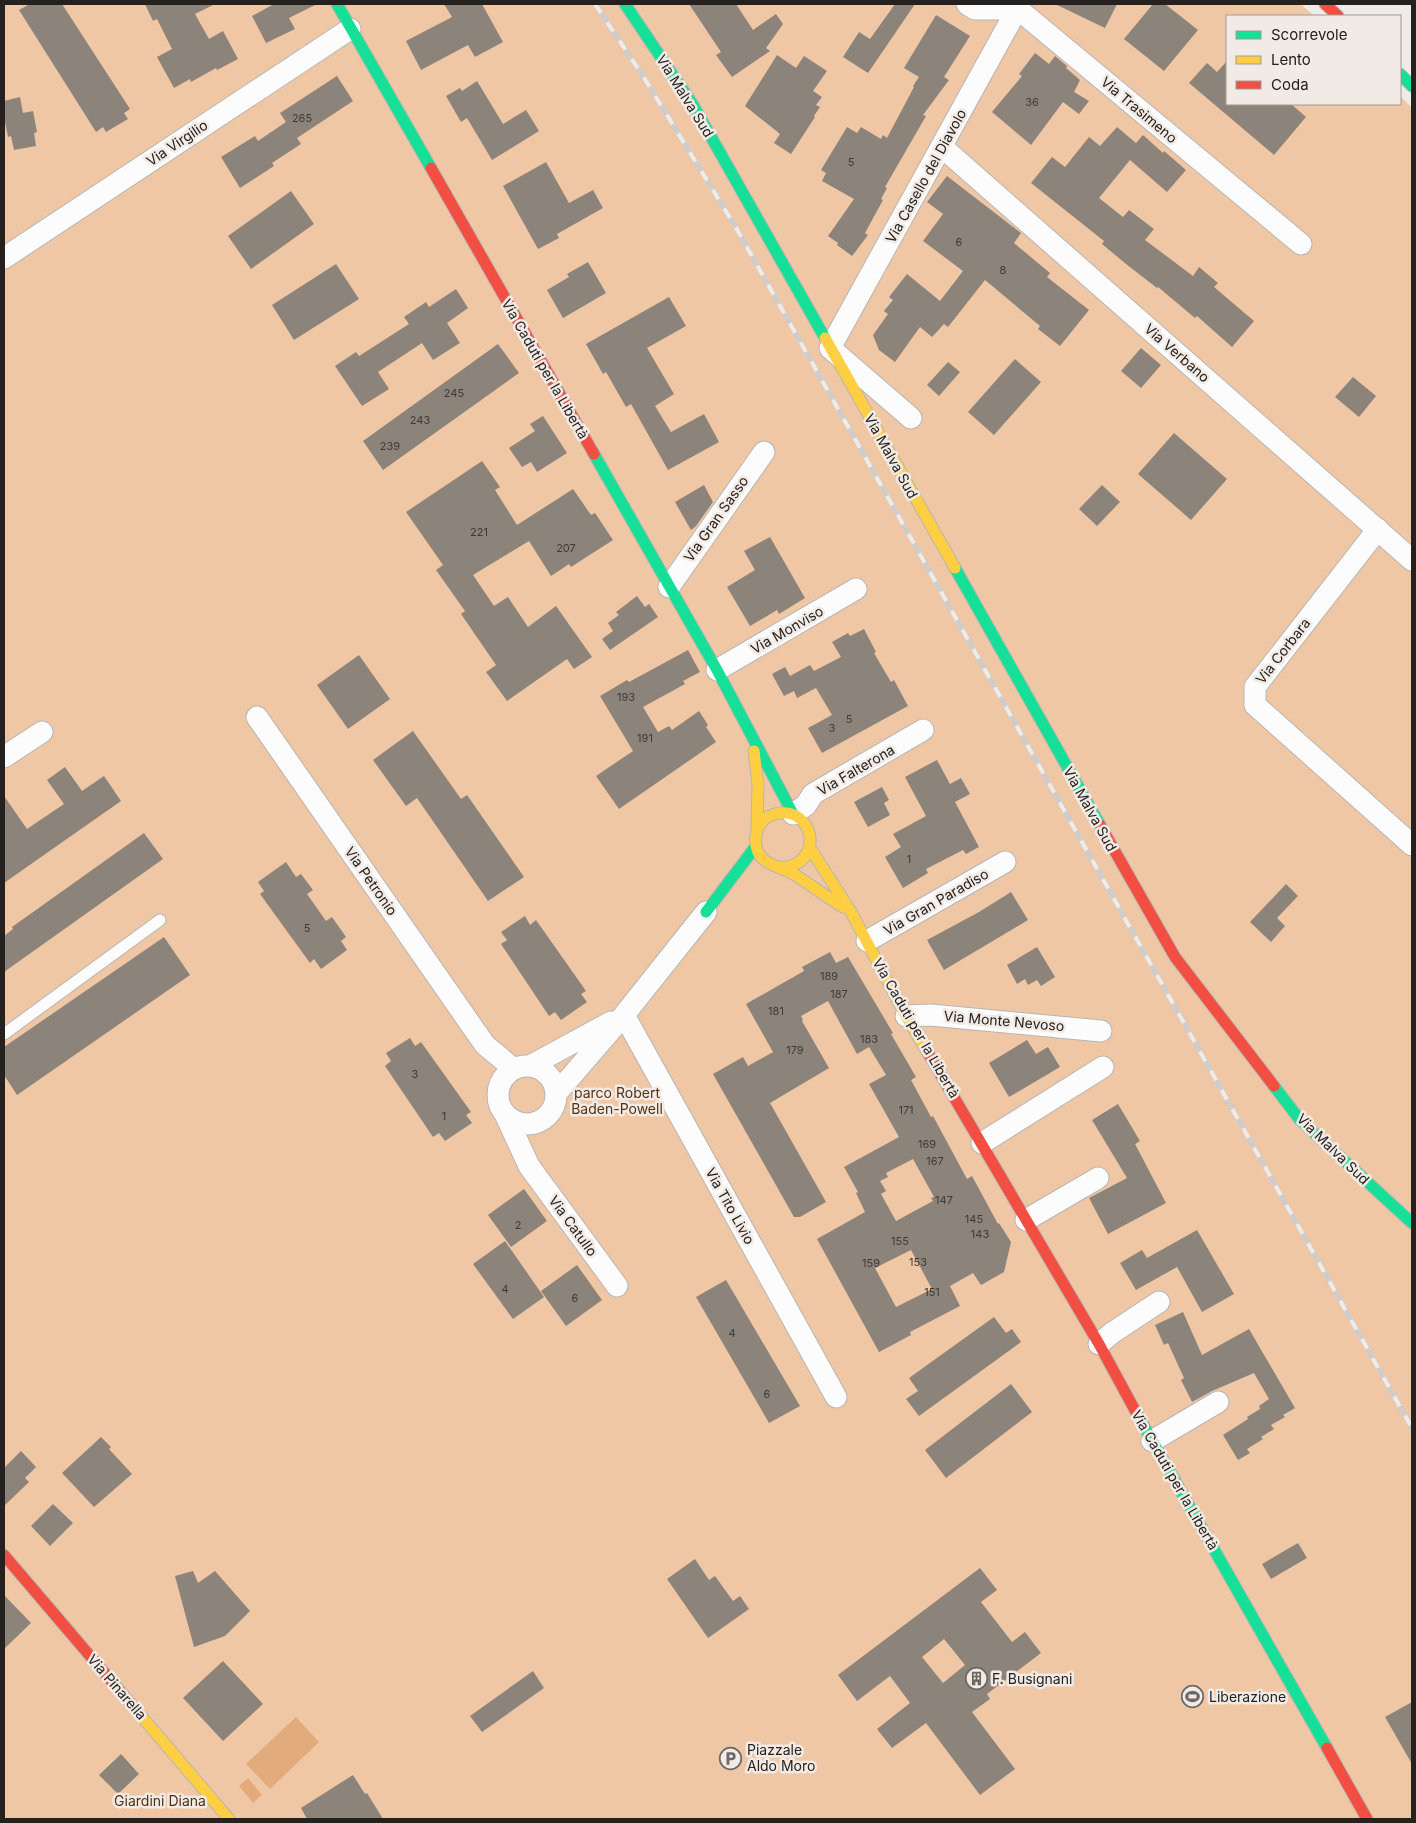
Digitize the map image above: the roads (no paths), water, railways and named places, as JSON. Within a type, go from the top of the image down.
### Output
[{"type":"street","name":"Via Caduti per la Libertà","points":[[337,4],[717,670],[793,814]]},
{"type":"street","name":"Via Malva Sud","points":[[625,4],[693,105],[1174,957],[1300,1120],[1412,1223]]},
{"type":"street","points":[[967,4],[975,9],[1019,6]]},
{"type":"street","points":[[1325,4],[1337,15]]},
{"type":"street","name":"Via Casello del Diavolo","points":[[830,348],[1019,6]]},
{"type":"street","name":"Via Trasimeno","points":[[1019,6],[1301,244]]},
{"type":"street","name":"Via Virgilio","points":[[4,258],[350,29]]},
{"type":"street","points":[[1401,75],[1412,86]]},
{"type":"street","name":"Via Verbano","points":[[942,147],[1412,560]]},
{"type":"street","name":"Via Malva Sud","points":[[830,348],[911,418]]},
{"type":"street","name":"Via Gran Sasso","points":[[669,586],[764,452]]},
{"type":"street","name":"Via Corbara","points":[[1378,529],[1255,687],[1255,705],[1412,845]]},
{"type":"street","name":"Via Monviso","points":[[717,670],[856,589]]},
{"type":"street","name":"Via Petronio","points":[[257,717],[485,1045],[498,1093]]},
{"type":"street","name":"Via Falterona","points":[[793,814],[806,805],[813,794],[923,730]]},
{"type":"street","points":[[4,758],[42,732]]},
{"type":"street","points":[[752,735],[758,784],[756,846],[759,854],[773,868],[851,912]]},
{"type":"street","points":[[757,831],[767,817],[784,812],[793,814],[806,824],[811,839],[810,848],[806,856],[799,863],[790,867],[773,868]]},
{"type":"street","points":[[556,1094],[624,1015],[756,846]]},
{"type":"street","name":"Via Caduti per la Libertà","points":[[810,848],[851,912],[906,1016],[1099,1344],[1367,1819]]},
{"type":"street","name":"Via Gran Paradiso","points":[[867,942],[1005,862]]},
{"type":"street","points":[[706,912],[736,892]]},
{"type":"street","name":"Via Monte Nevoso","points":[[906,1016],[931,1014],[1101,1031]]},
{"type":"street","points":[[498,1093],[503,1079],[624,1015]]},
{"type":"street","name":"Via Tito Livio","points":[[624,1015],[836,1397]]},
{"type":"street","name":"Via Petronio","points":[[485,1045],[522,1068]]},
{"type":"street","points":[[982,1143],[1103,1067]]},
{"type":"street","points":[[505,1114],[520,1122],[536,1122],[544,1118],[551,1111],[555,1103],[556,1094],[551,1078],[545,1072],[522,1068]]},
{"type":"street","name":"Via Catullo","points":[[498,1093],[501,1108],[529,1166],[617,1286]]},
{"type":"street","points":[[529,1166],[528,1139],[536,1122]]},
{"type":"street","points":[[1026,1220],[1098,1178]]},
{"type":"street","points":[[1099,1344],[1112,1333],[1159,1302]]},
{"type":"street","points":[[1152,1440],[1218,1402]]},
{"type":"street","name":"Via Pinarella","points":[[4,1555],[230,1819]]},
{"type":"lane","points":[[4,1034],[160,920]]},
{"type":"railway","points":[[595,4],[643,76],[735,226],[1412,1428]]},
{"type":"place","name":"F. Busignani","points":[[976,1679]]},
{"type":"place","name":"Liberazione","points":[[1193,1697]]},
{"type":"place","name":"Piazzale Aldo Moro","points":[[731,1758]]},
{"type":"park label","name":"parco Robert Baden-Powell","points":[[617,1102]]},
{"type":"park label","name":"Giardini Diana","points":[[160,1801]]}]
